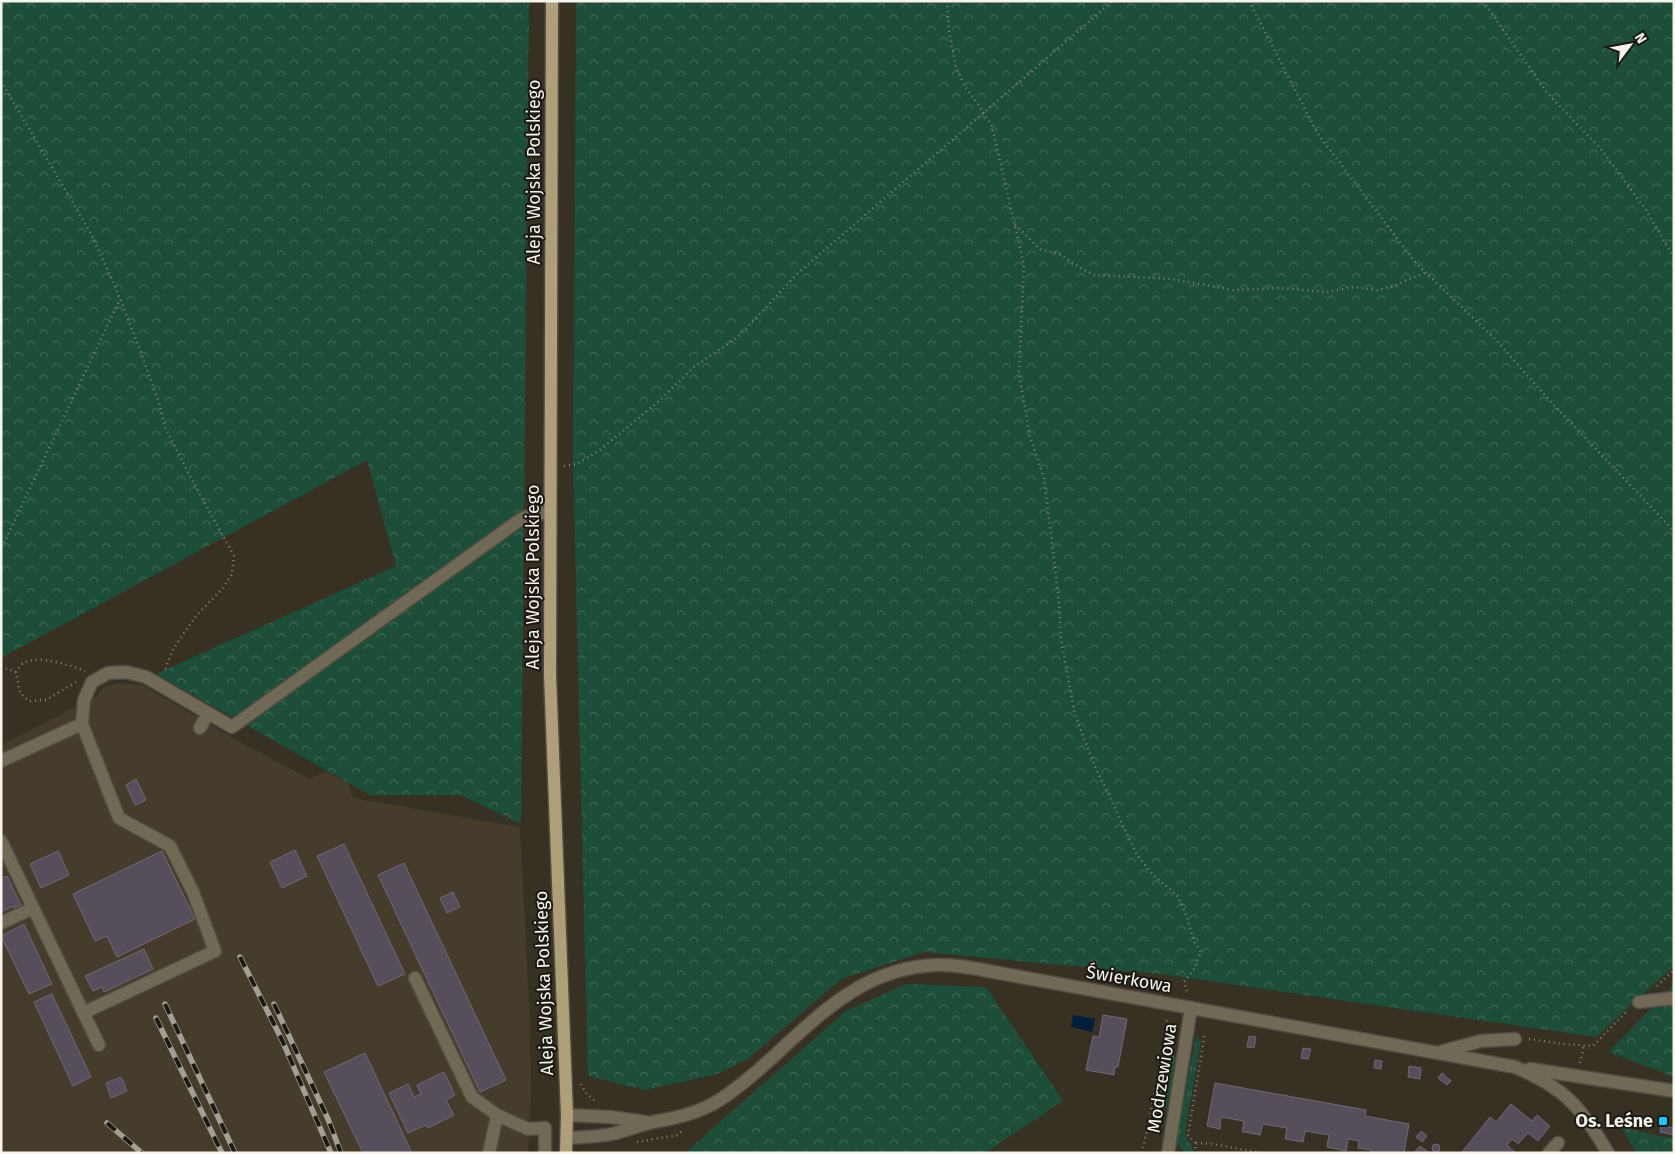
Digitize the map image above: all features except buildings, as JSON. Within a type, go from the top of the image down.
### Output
[{"type":"main road","name":"Aleja Wojska Polskiego","points":[[552,1],[550,675],[567,1115],[566,1153]]},
{"type":"street","points":[[83,1013],[215,951],[193,892],[170,846],[119,818],[82,724],[84,700],[92,682],[108,673],[126,672],[146,677],[232,727],[521,518],[550,512]]},
{"type":"street","points":[[200,728],[208,713]]},
{"type":"street","points":[[1,761],[82,724]]},
{"type":"street","points":[[1,841],[4,856],[33,908],[99,1045]]},
{"type":"street","points":[[1,923],[33,908]]},
{"type":"street","name":"Świerkowa","points":[[651,1122],[672,1119],[696,1112],[719,1100],[752,1074],[826,1009],[850,991],[868,981],[906,969],[925,966],[963,966],[1515,1067],[1539,1077],[1561,1092],[1580,1110],[1608,1153]]},
{"type":"street","points":[[415,978],[472,1097],[498,1115],[528,1129],[545,1128],[545,1153]]},
{"type":"street","points":[[1639,1002],[1674,998]]},
{"type":"street","name":"Modrzewiowa","points":[[1168,1153],[1191,1008]]},
{"type":"street","points":[[1438,1052],[1481,1041],[1515,1039]]},
{"type":"street","points":[[1515,1067],[1674,1091]]},
{"type":"street","points":[[488,1153],[498,1115]]},
{"type":"street","points":[[567,1115],[610,1117],[651,1122]]},
{"type":"street","points":[[567,1138],[610,1134],[651,1122]]},
{"type":"path","points":[[946,1],[949,31],[956,66],[964,87],[992,126],[1024,266],[1019,373],[1030,438],[1044,477],[1060,602],[1061,640],[1075,715],[1094,764],[1137,855],[1153,875],[1177,895],[1185,912],[1195,943],[1201,952],[1194,969],[1184,982],[1191,1008]]},
{"type":"path","points":[[550,464],[566,466],[577,464],[600,450],[659,401],[696,366],[738,337],[798,273],[1113,1]]},
{"type":"path","points":[[1249,1],[1318,134],[1414,261],[1496,340],[1550,402],[1674,531]]},
{"type":"path","points":[[1483,1],[1548,94],[1601,149],[1646,210],[1674,258]]},
{"type":"path","points":[[1,81],[90,232],[120,299],[159,402],[165,427],[234,556],[232,574],[222,589],[196,616],[172,649],[160,685]]},
{"type":"path","points":[[1014,224],[1041,250],[1059,254],[1094,275],[1172,279],[1233,290],[1279,288],[1328,292],[1354,287],[1377,290],[1395,286],[1425,272]]},
{"type":"path","points":[[4,543],[120,299]]},
{"type":"path","points":[[78,682],[46,700],[29,701],[20,694],[16,672],[24,662],[36,660],[55,661],[101,677]]},
{"type":"path","points":[[1,667],[16,672]]},
{"type":"path","points":[[1515,1039],[1533,1039],[1593,1046],[1626,1012],[1674,970]]},
{"type":"path","points":[[1142,1153],[1170,1026],[1165,1015]]},
{"type":"path","points":[[1196,1153],[1195,1143],[1188,1135],[1205,1033]]},
{"type":"path","points":[[1577,1076],[1584,1045]]},
{"type":"path","points":[[581,1083],[584,1091],[594,1101],[600,1101]]},
{"type":"path","points":[[1195,1143],[1263,1153]]},
{"type":"shaded area","points":[[120,683],[142,685],[242,743],[310,779],[326,771],[348,783],[353,798],[520,827],[530,1021],[531,1093],[528,1153],[1,1153],[1,745],[97,696],[106,686]]},
{"type":"green space","points":[[1,1],[529,1],[521,824],[461,795],[370,795],[156,674],[396,566],[367,460],[1,658]]},
{"type":"green space","points":[[576,1],[1674,1],[1674,966],[1596,1037],[1169,975],[924,952],[841,979],[748,1059],[714,1075],[644,1090],[588,1076],[573,464]]},
{"type":"green space","points":[[906,984],[986,987],[1063,1101],[985,1153],[685,1153],[846,1011]]},
{"type":"green space","points":[[1674,984],[1674,1077],[1609,1052]]},
{"type":"green space","points":[[1196,1036],[1201,1041],[1185,1131],[1194,1152],[1185,1153],[1177,1143],[1177,1136]]},
{"type":"green space","points":[[1166,1053],[1172,1054],[1176,1058],[1167,1108],[1162,1109],[1155,1107]]},
{"type":"green space","points":[[1622,1127],[1674,1138],[1674,1153],[1636,1153]]},
{"type":"water","points":[[1073,1015],[1095,1019],[1092,1032],[1071,1027]]},
{"type":"railway","points":[[240,957],[282,1040],[331,1153]]},
{"type":"railway","points":[[165,1004],[235,1153]]},
{"type":"railway","points":[[274,1004],[328,1119],[341,1153]]},
{"type":"railway","points":[[156,1018],[222,1153]]},
{"type":"railway","points":[[107,1123],[142,1153]]},
{"type":"place","name":"Os. Leśne","points":[[1663,1121]]}]
